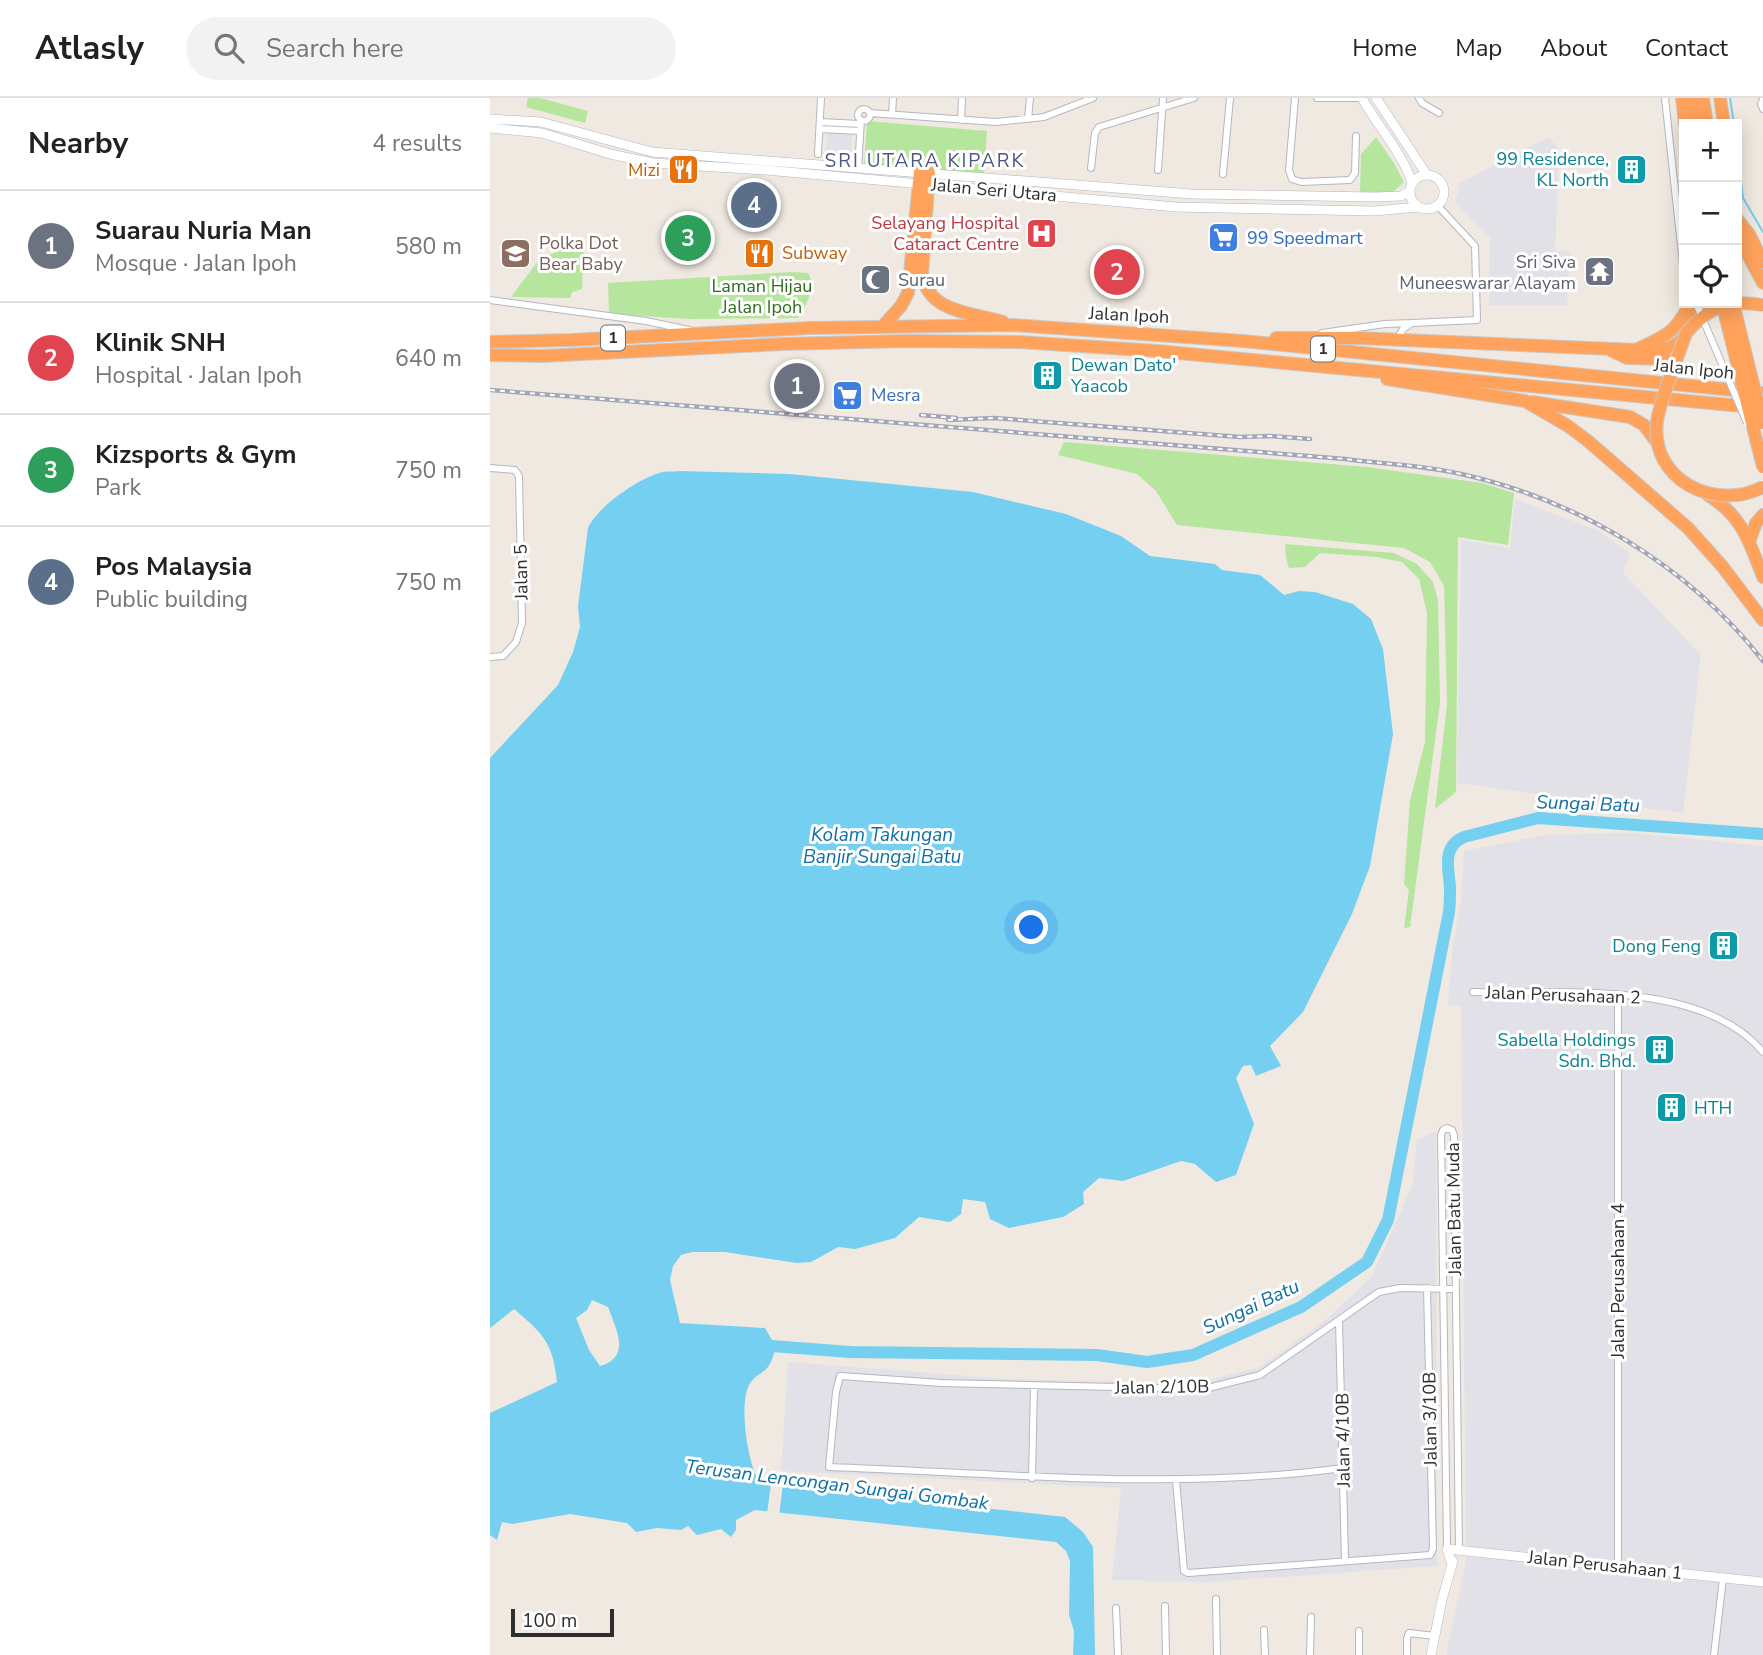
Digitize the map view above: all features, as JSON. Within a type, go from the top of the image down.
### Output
[{"type":"highway","points":[[1682,98],[1684,119]]},
{"type":"highway","points":[[1692,98],[1694,119]]},
{"type":"highway","points":[[1703,98],[1706,119]]},
{"type":"highway","points":[[1720,98],[1723,119]]},
{"type":"highway","points":[[924,178],[922,275],[925,287],[931,296],[954,310],[1013,325]]},
{"type":"highway","points":[[883,326],[901,306],[908,293],[924,178]]},
{"type":"highway","points":[[1742,225],[1763,262]]},
{"type":"highway","points":[[1742,242],[1763,283]]},
{"type":"highway","points":[[1243,341],[1293,337],[1405,340],[1651,352],[1675,345],[1703,316],[1719,307],[1743,303],[1763,305]]},
{"type":"highway","points":[[1638,350],[1672,331],[1689,308]]},
{"type":"highway","points":[[1658,444],[1659,415],[1692,308]]},
{"type":"highway","points":[[1723,308],[1763,467]]},
{"type":"highway","points":[[1734,308],[1763,422]]},
{"type":"highway","name":"Jalan Ipoh","points":[[490,342],[883,326],[1013,325],[1243,341],[1763,393]]},
{"type":"highway","name":"Jalan Ipoh","points":[[490,355],[542,356],[906,341],[1095,346],[1763,408]]},
{"type":"highway","points":[[1243,359],[1648,420],[1653,413],[1667,359],[1628,358],[1605,348]]},
{"type":"highway","points":[[1525,401],[1588,441],[1688,528],[1723,566],[1763,620]]},
{"type":"highway","points":[[1630,417],[1644,425],[1678,477],[1729,509],[1737,518],[1763,577]]},
{"type":"highway","points":[[1708,495],[1738,496],[1763,488]]},
{"type":"highway","points":[[1749,542],[1756,523],[1763,515]]},
{"type":"street","points":[[818,154],[821,98]]},
{"type":"street","points":[[892,114],[893,98]]},
{"type":"street","points":[[961,120],[962,98]]},
{"type":"street","points":[[1028,119],[1030,98]]},
{"type":"street","points":[[858,173],[860,110],[866,109],[870,113],[996,122],[1044,117],[1093,98]]},
{"type":"street","points":[[1158,170],[1163,98]]},
{"type":"street","points":[[1091,168],[1095,133],[1099,127],[1194,98]]},
{"type":"street","points":[[1223,174],[1230,98]]},
{"type":"street","points":[[1295,98],[1289,170],[1292,179],[1301,182],[1350,180],[1355,173],[1356,136]]},
{"type":"street","points":[[1317,98],[1361,98],[1398,153],[1411,187],[1413,203],[1428,209],[1438,206],[1444,197],[1444,187],[1438,178],[1427,175],[1416,179],[1411,187]]},
{"type":"street","points":[[1376,98],[1427,175]]},
{"type":"street","points":[[1419,98],[1422,103],[1439,113]]},
{"type":"street","points":[[1665,98],[1681,245]]},
{"type":"street","points":[[1763,99],[1763,109]]},
{"type":"street","name":"Jalan Seri Utara","points":[[490,119],[541,122],[652,152],[924,178],[1192,194],[1395,197],[1411,187]]},
{"type":"street","points":[[820,125],[861,125]]},
{"type":"street","name":"Jalan Seri Utara","points":[[490,128],[542,133],[610,154],[653,163],[858,173]]},
{"type":"street","name":"Jalan Seri Utara","points":[[924,178],[1176,206],[1375,211],[1418,207]]},
{"type":"street","points":[[1293,337],[1385,324],[1477,320],[1475,246],[1438,206]]},
{"type":"street","points":[[490,300],[646,321],[706,334]]},
{"type":"street","points":[[1695,308],[1759,452]]},
{"type":"street","points":[[1405,340],[1400,334],[1412,323]]},
{"type":"street","name":"Jalan 5","points":[[490,468],[515,470],[519,475],[522,623],[516,642],[503,656],[490,657]]},
{"type":"street","name":"Jalan Perusahaan 2","points":[[1473,992],[1618,995],[1661,1000],[1710,1013],[1752,1040],[1763,1052]]},
{"type":"street","name":"Jalan Perusahaan 4","points":[[1618,995],[1618,1567]]},
{"type":"street","name":"Jalan Batu Muda","points":[[1447,1549],[1441,1135],[1447,1128],[1452,1130],[1454,1135],[1459,1549]]},
{"type":"street","name":"Jalan 2/10B","points":[[1032,1478],[829,1467],[840,1376],[1034,1386],[1204,1389],[1260,1376],[1379,1292],[1400,1288],[1455,1289]]},
{"type":"street","name":"Jalan 3/10B","points":[[1345,1560],[1423,1557],[1430,1555],[1433,1549],[1427,1288]]},
{"type":"street","name":"Jalan 4/10B","points":[[1339,1321],[1345,1560]]},
{"type":"street","points":[[1034,1386],[1032,1478],[1238,1479],[1343,1468]]},
{"type":"street","points":[[1176,1479],[1184,1571],[1195,1574],[1345,1560]]},
{"type":"street","points":[[1447,1549],[1452,1564]]},
{"type":"street","name":"Jalan Perusahaan 1","points":[[1447,1549],[1763,1582]]},
{"type":"street","points":[[1431,1655],[1452,1564],[1459,1549]]},
{"type":"street","points":[[1714,1655],[1723,1578]]},
{"type":"street","points":[[1216,1599],[1217,1655]]},
{"type":"street","points":[[1165,1606],[1166,1655]]},
{"type":"street","points":[[1116,1608],[1118,1655]]},
{"type":"street","points":[[1310,1655],[1311,1617]]},
{"type":"street","points":[[1265,1630],[1265,1655]]},
{"type":"street","points":[[1359,1631],[1359,1655]]},
{"type":"street","points":[[1407,1655],[1409,1633],[1435,1636]]},
{"type":"shaded area","points":[[827,133],[852,135],[851,159],[826,157]]},
{"type":"shaded area","points":[[1549,137],[1559,150],[1555,251],[1570,251],[1567,305],[1489,305],[1490,237],[1455,204],[1460,183]]},
{"type":"shaded area","points":[[1515,499],[1595,529],[1630,553],[1623,573],[1701,655],[1683,813],[1457,783],[1461,540],[1510,548]]},
{"type":"shaded area","points":[[1633,833],[1763,846],[1763,1655],[1446,1655],[1466,1561],[1461,1006],[1448,1005],[1464,851],[1545,835]]},
{"type":"shaded area","points":[[1436,1131],[1437,1566],[1208,1582],[1112,1580],[1121,1488],[781,1471],[788,1362],[1006,1379],[1196,1383],[1258,1368],[1327,1319],[1372,1276],[1412,1186],[1417,1140]]},
{"type":"green space","points":[[528,98],[540,98],[588,111],[585,123],[526,107]]},
{"type":"green space","points":[[867,121],[987,131],[984,174],[864,164]]},
{"type":"green space","points":[[1376,137],[1404,182],[1390,195],[1360,194],[1361,154]]},
{"type":"green space","points":[[569,245],[584,245],[582,289],[572,292],[570,298],[511,297],[538,261]]},
{"type":"green space","name":"Laman Hijau Jalan Ipoh","points":[[808,273],[812,284],[798,318],[690,319],[609,314],[608,283]]},
{"type":"green space","points":[[1064,442],[1367,467],[1482,483],[1514,493],[1508,545],[1458,537],[1456,792],[1435,809],[1447,704],[1444,586],[1430,562],[1404,548],[1177,525],[1156,491],[1137,474],[1058,455]]},
{"type":"green space","points":[[1285,544],[1394,553],[1417,564],[1433,582],[1438,600],[1440,703],[1410,927],[1404,928],[1409,890],[1404,884],[1410,801],[1425,742],[1427,613],[1419,579],[1402,562],[1377,557],[1320,553],[1305,567],[1289,568]]},
{"type":"water","name":"Kolam Takungan Banjir Sungai Batu","points":[[663,472],[789,474],[973,492],[1066,514],[1121,536],[1150,556],[1215,564],[1222,570],[1260,575],[1284,595],[1299,591],[1315,592],[1353,604],[1371,619],[1383,649],[1393,734],[1370,866],[1352,914],[1303,1012],[1270,1046],[1281,1066],[1256,1076],[1251,1065],[1243,1066],[1236,1078],[1254,1124],[1236,1175],[1216,1182],[1195,1164],[1181,1161],[1123,1181],[1099,1178],[1083,1192],[1084,1204],[1063,1217],[1009,1228],[990,1219],[985,1202],[963,1199],[961,1214],[950,1222],[919,1217],[895,1238],[855,1249],[838,1247],[811,1262],[797,1263],[725,1252],[692,1252],[681,1255],[673,1266],[670,1280],[680,1323],[765,1328],[776,1347],[768,1367],[751,1382],[745,1403],[748,1448],[760,1483],[1065,1517],[1083,1532],[1093,1547],[1095,1655],[1073,1655],[1074,1631],[1069,1615],[1070,1561],[1066,1551],[1056,1542],[755,1510],[736,1520],[736,1530],[731,1537],[721,1529],[697,1535],[688,1526],[681,1530],[657,1528],[636,1532],[627,1523],[570,1514],[512,1524],[502,1522],[497,1540],[490,1535],[490,1413],[557,1382],[553,1357],[545,1340],[514,1309],[490,1328],[490,758],[558,685],[573,652],[580,627],[578,606],[588,528],[593,520],[610,502],[632,486]],"holes":[[[592,1300],[608,1307],[617,1333],[619,1349],[610,1362],[600,1366],[589,1350],[576,1318],[587,1310]]]},
{"type":"pier","points":[[771,1483],[783,1484],[779,1516],[767,1514]]},
{"type":"waterway","points":[[1730,98],[1733,119]]},
{"type":"waterway","points":[[1741,182],[1743,198],[1763,232]]},
{"type":"waterway","name":"Sungai Batu","points":[[760,1345],[850,1352],[1097,1355],[1147,1362],[1193,1355],[1301,1307],[1367,1262],[1388,1220],[1449,912],[1449,853],[1457,841],[1538,818],[1763,834]]},
{"type":"railway","points":[[490,390],[1345,459],[1447,471],[1505,486],[1547,501],[1628,542],[1701,595],[1734,627],[1763,661]]},
{"type":"railway","points":[[921,415],[956,418]]},
{"type":"railway","points":[[948,420],[994,418],[1240,437],[1310,439]]},
{"type":"place","name":"99 Residence, KL North","points":[[1632,169]]},
{"type":"place","name":"Mizi","points":[[683,170]]},
{"type":"place","name":"Pos Malaysia","points":[[754,205]]},
{"type":"place","name":"Selayang Hospital Cataract Centre","points":[[1042,233]]},
{"type":"place","name":"Kizsports & Gym","points":[[688,238]]},
{"type":"place","name":"99 Speedmart","points":[[1224,238]]},
{"type":"place","name":"Polka Dot Bear Baby","points":[[516,253]]},
{"type":"place","name":"Subway","points":[[759,253]]},
{"type":"place","name":"Klinik SNH","points":[[1117,272]]},
{"type":"place","name":"Sri Siva Muneeswarar Alayam","points":[[1599,272]]},
{"type":"place","name":"Surau","points":[[875,280]]},
{"type":"place","name":"Dewan Dato' Yaacob","points":[[1048,375]]},
{"type":"place","name":"Suarau Nuria Man","points":[[797,386]]},
{"type":"place","name":"Mesra","points":[[848,395]]},
{"type":"place","name":"Dong Feng","points":[[1724,946]]},
{"type":"place","name":"Sabella Holdings Sdn. Bhd.","points":[[1659,1050]]},
{"type":"place","name":"HTH","points":[[1671,1108]]},
{"type":"district","name":"SRI UTARA KIPARK","points":[[925,161]]},
{"type":"water label","name":"Terusan Lencongan Sungai Gombak","points":[[837,1485]]}]
